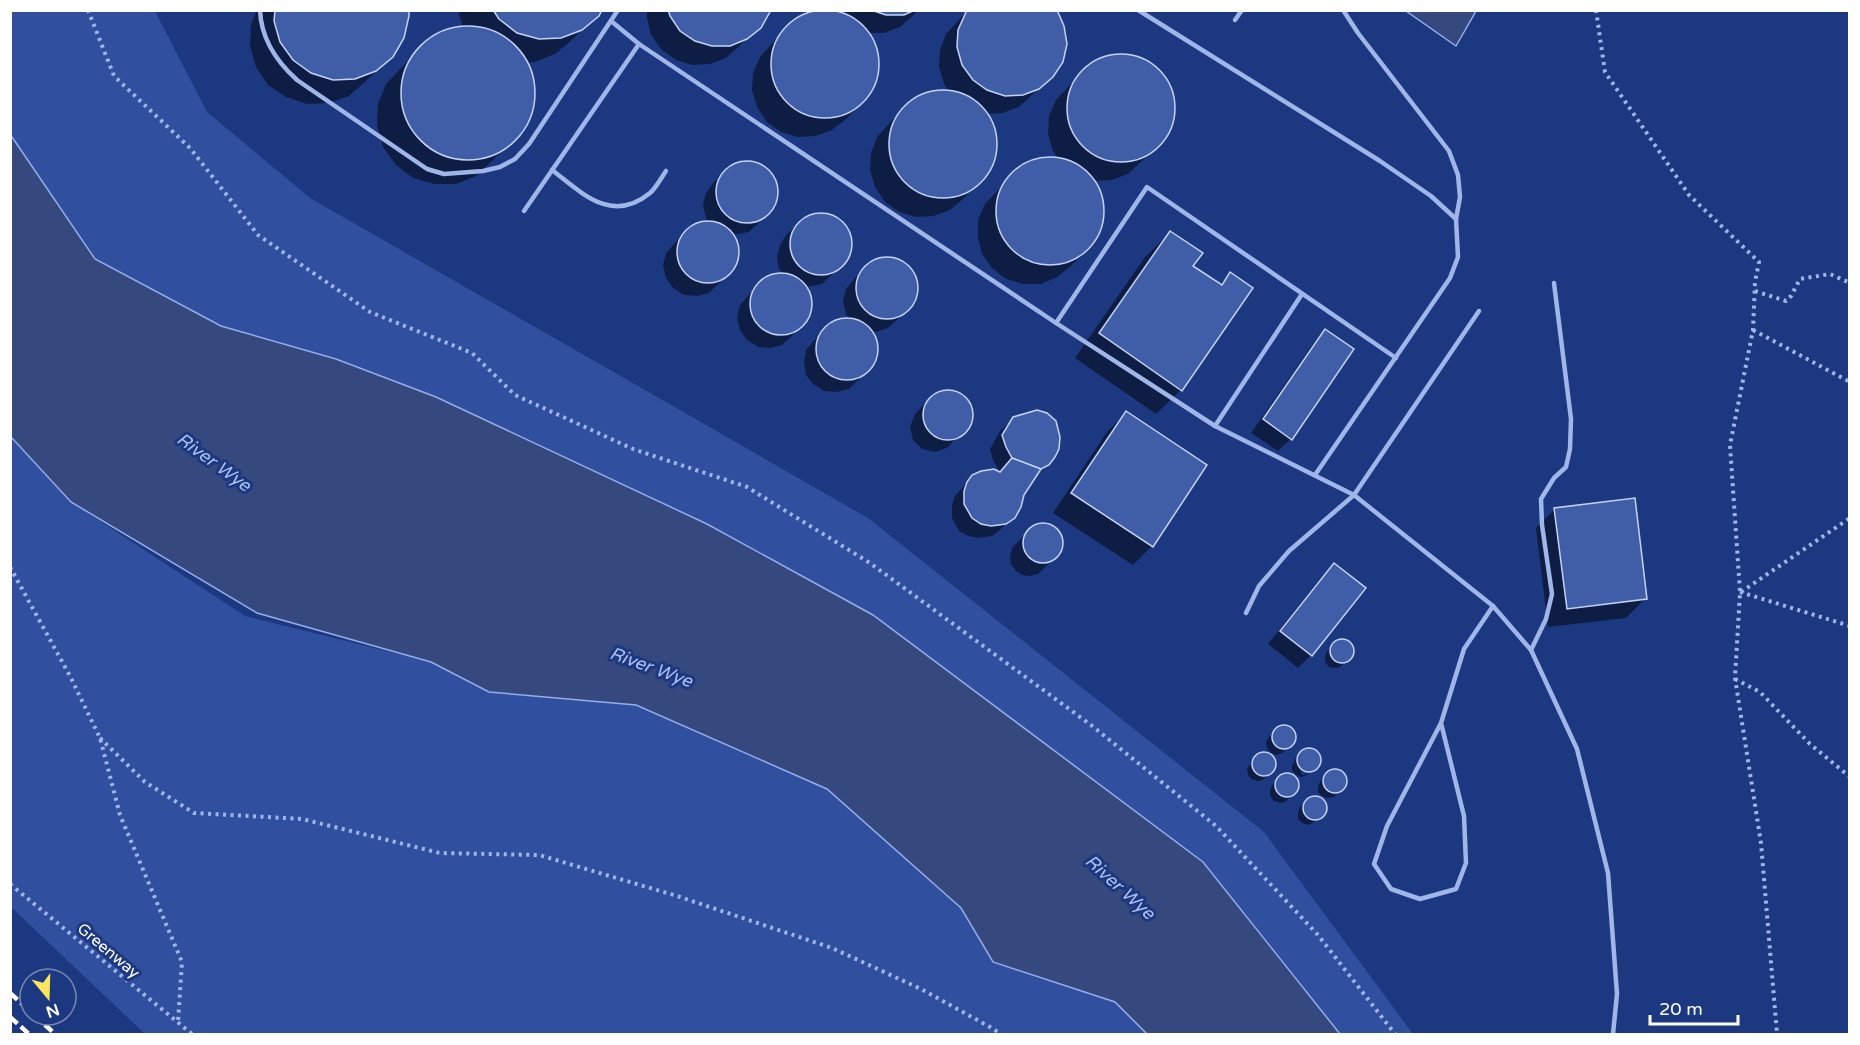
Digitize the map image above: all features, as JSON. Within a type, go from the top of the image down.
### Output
[{"type":"lane","points":[[260,10],[260,21],[268,43],[281,65],[297,80],[427,169],[444,174],[483,171],[500,167],[515,159],[529,144],[618,10]]},
{"type":"lane","points":[[1138,10],[1380,161],[1431,196],[1456,219]]},
{"type":"lane","points":[[1235,20],[1242,10]]},
{"type":"lane","points":[[1315,475],[1450,278],[1458,257],[1456,219],[1460,197],[1458,175],[1449,151],[1358,33],[1343,10]]},
{"type":"lane","points":[[611,21],[639,44],[1056,324],[1215,426],[1354,495],[1493,606],[1531,650],[1577,749],[1608,873],[1617,994],[1613,1035]]},
{"type":"lane","points":[[524,211],[639,44]]},
{"type":"lane","points":[[552,170],[580,192],[605,206],[628,206],[651,193],[666,171]]},
{"type":"lane","points":[[1056,324],[1147,187],[1396,358]]},
{"type":"lane","points":[[1531,650],[1546,619],[1552,594],[1542,525],[1541,499],[1554,478],[1566,467],[1570,449],[1571,420],[1554,283]]},
{"type":"lane","points":[[1215,426],[1302,294]]},
{"type":"lane","points":[[1246,614],[1259,586],[1289,551],[1354,495],[1479,311]]},
{"type":"lane","points":[[1441,723],[1464,816],[1466,863],[1456,889],[1420,898],[1391,889],[1374,864],[1387,826],[1441,723],[1464,649],[1493,606]]},
{"type":"path","points":[[88,10],[114,76],[190,148],[258,235],[370,312],[472,353],[515,395],[633,449],[747,487],[870,563],[1092,725],[1216,826],[1318,935],[1395,1035]]},
{"type":"path","points":[[1596,10],[1605,72],[1689,195],[1759,262],[1753,330],[1730,445],[1740,592],[1735,678],[1761,843],[1777,1035]]},
{"type":"path","points":[[1755,291],[1786,301],[1800,279],[1830,274],[1850,283]]},
{"type":"path","points":[[1753,330],[1850,382]]},
{"type":"path","points":[[1740,592],[1850,518]]},
{"type":"path","points":[[10,567],[70,676],[100,738],[120,815],[182,962],[178,1022]]},
{"type":"path","points":[[1740,592],[1850,626]]},
{"type":"path","points":[[1735,678],[1760,692],[1810,744],[1850,777]]},
{"type":"path","points":[[100,738],[145,782],[194,813],[302,819],[440,853],[539,855],[677,896],[832,948],[921,989],[1001,1035]]},
{"type":"path","name":"Greenway","points":[[10,884],[192,1035]]},
{"type":"shaded area","points":[[10,11],[155,11],[207,112],[310,198],[868,518],[1264,832],[1413,1034],[1340,1034],[1203,862],[873,615],[707,524],[336,359],[221,326],[95,259],[11,134]]},
{"type":"shaded area","points":[[10,437],[71,502],[245,616],[431,662],[489,692],[636,705],[827,789],[961,908],[993,962],[1115,1002],[1147,1034],[145,1034],[78,970],[78,967],[74,967],[11,907]]},
{"type":"water","points":[[1476,10],[1456,46],[1406,11]]},
{"type":"water","name":"River Wye","points":[[10,134],[95,259],[221,326],[336,359],[436,397],[707,524],[873,615],[1203,862],[1340,1034],[1147,1034],[1115,1002],[993,962],[961,908],[827,789],[636,705],[489,692],[431,662],[257,613],[71,502],[11,437]]},
{"type":"building","points":[[275,10],[409,10],[409,16],[404,38],[393,57],[376,71],[355,79],[333,80],[311,73],[293,60],[280,42],[274,21]]},
{"type":"building","points":[[493,10],[602,10],[599,16],[582,30],[561,38],[539,39],[517,33],[499,19]]},
{"type":"building","points":[[668,10],[771,10],[761,28],[747,39],[730,46],[712,46],[695,41],[680,31]]},
{"type":"building","points":[[825,10],[846,14],[863,26],[875,43],[879,64],[875,85],[863,102],[846,114],[825,118],[804,114],[787,102],[775,85],[771,64],[775,43],[787,26],[804,14]]},
{"type":"building","points":[[871,10],[915,10],[904,15],[886,15]]},
{"type":"building","points":[[967,10],[1057,10],[1064,26],[1067,44],[1063,62],[1053,77],[1039,89],[1023,95],[1005,96],[987,90],[973,80],[962,65],[957,47],[958,30]]},
{"type":"building","points":[[468,26],[494,31],[515,46],[530,67],[535,93],[530,119],[515,140],[494,155],[468,160],[442,155],[421,140],[406,119],[401,93],[406,67],[421,46],[442,31]]},
{"type":"building","points":[[1121,54],[1142,58],[1159,70],[1171,87],[1175,108],[1171,129],[1159,146],[1142,158],[1121,162],[1100,158],[1083,146],[1071,129],[1067,108],[1071,87],[1083,70],[1100,58]]},
{"type":"building","points":[[943,90],[964,94],[981,106],[993,123],[997,144],[993,165],[981,182],[964,194],[943,198],[922,194],[905,182],[893,165],[889,144],[893,123],[905,106],[922,94]]},
{"type":"building","points":[[1050,157],[1071,161],[1088,173],[1100,190],[1104,211],[1100,232],[1088,249],[1071,261],[1050,265],[1029,261],[1012,249],[1000,232],[996,211],[1000,190],[1012,173],[1029,161]]},
{"type":"building","points":[[741,161],[753,161],[769,170],[776,180],[778,192],[776,204],[769,214],[753,223],[741,223],[730,218],[721,209],[716,198],[716,186],[721,175],[730,166]]},
{"type":"building","points":[[815,213],[827,213],[843,222],[850,232],[852,244],[850,256],[843,266],[827,275],[815,275],[804,270],[795,261],[790,250],[790,238],[795,227],[804,218]]},
{"type":"building","points":[[702,221],[714,221],[730,230],[737,240],[739,252],[737,264],[730,274],[714,283],[702,283],[691,278],[682,269],[677,258],[677,246],[682,235],[691,226]]},
{"type":"building","points":[[1170,231],[1203,253],[1193,266],[1222,285],[1230,272],[1253,288],[1182,391],[1099,333]]},
{"type":"building","points":[[881,257],[893,257],[909,266],[916,276],[918,288],[916,300],[909,310],[893,319],[881,319],[870,314],[861,305],[856,294],[856,282],[861,271],[870,262]]},
{"type":"building","points":[[775,273],[787,273],[803,282],[810,292],[812,304],[810,316],[803,326],[787,335],[775,335],[764,330],[755,321],[750,310],[750,298],[755,287],[764,278]]},
{"type":"building","points":[[841,318],[853,318],[869,327],[876,337],[878,349],[876,361],[869,371],[853,380],[841,380],[830,375],[821,366],[816,355],[816,343],[821,332],[830,323]]},
{"type":"building","points":[[1325,329],[1354,349],[1292,440],[1263,419]]},
{"type":"building","points":[[948,390],[966,397],[973,415],[966,433],[948,440],[930,433],[923,415],[930,397]]},
{"type":"building","points":[[1037,410],[1047,413],[1056,421],[1060,437],[1059,449],[1055,457],[1049,465],[1041,469],[1012,458],[1002,435],[1013,417]]},
{"type":"building","points":[[1126,411],[1207,465],[1153,547],[1071,493]]},
{"type":"building","points":[[1012,458],[1041,469],[1024,495],[1015,518],[1006,524],[991,526],[981,524],[972,518],[964,504],[967,482],[972,475],[981,471],[994,469],[1000,472]]},
{"type":"building","points":[[1635,498],[1647,599],[1567,609],[1554,508]]},
{"type":"building","points":[[1043,523],[1051,524],[1057,529],[1062,535],[1062,551],[1057,557],[1051,562],[1043,563],[1035,562],[1029,557],[1024,551],[1023,543],[1024,535],[1029,529],[1035,524]]},
{"type":"building","points":[[1334,563],[1366,588],[1312,656],[1280,631]]},
{"type":"building","points":[[1342,639],[1350,643],[1354,651],[1350,659],[1342,663],[1334,659],[1330,651],[1334,643]]},
{"type":"building","points":[[1284,725],[1289,726],[1295,732],[1295,742],[1289,748],[1284,749],[1279,748],[1273,742],[1272,737],[1273,732],[1279,726]]},
{"type":"building","points":[[1309,748],[1314,749],[1320,755],[1320,765],[1314,771],[1309,772],[1304,771],[1298,765],[1297,760],[1298,755],[1304,749]]},
{"type":"building","points":[[1264,752],[1272,756],[1276,764],[1272,772],[1264,776],[1256,772],[1252,764],[1256,756]]},
{"type":"building","points":[[1335,769],[1343,773],[1347,781],[1343,789],[1335,793],[1327,789],[1323,781],[1327,773]]},
{"type":"building","points":[[1287,773],[1292,774],[1298,780],[1298,790],[1292,796],[1287,797],[1282,796],[1276,790],[1275,785],[1276,780],[1282,774]]},
{"type":"building","points":[[1315,796],[1323,800],[1327,808],[1323,816],[1315,820],[1307,816],[1303,808],[1307,800]]},
{"type":"railway","points":[[10,993],[18,1000]]},
{"type":"railway","points":[[10,1017],[29,1034]]},
{"type":"railway","points":[[47,1027],[55,1034]]}]
